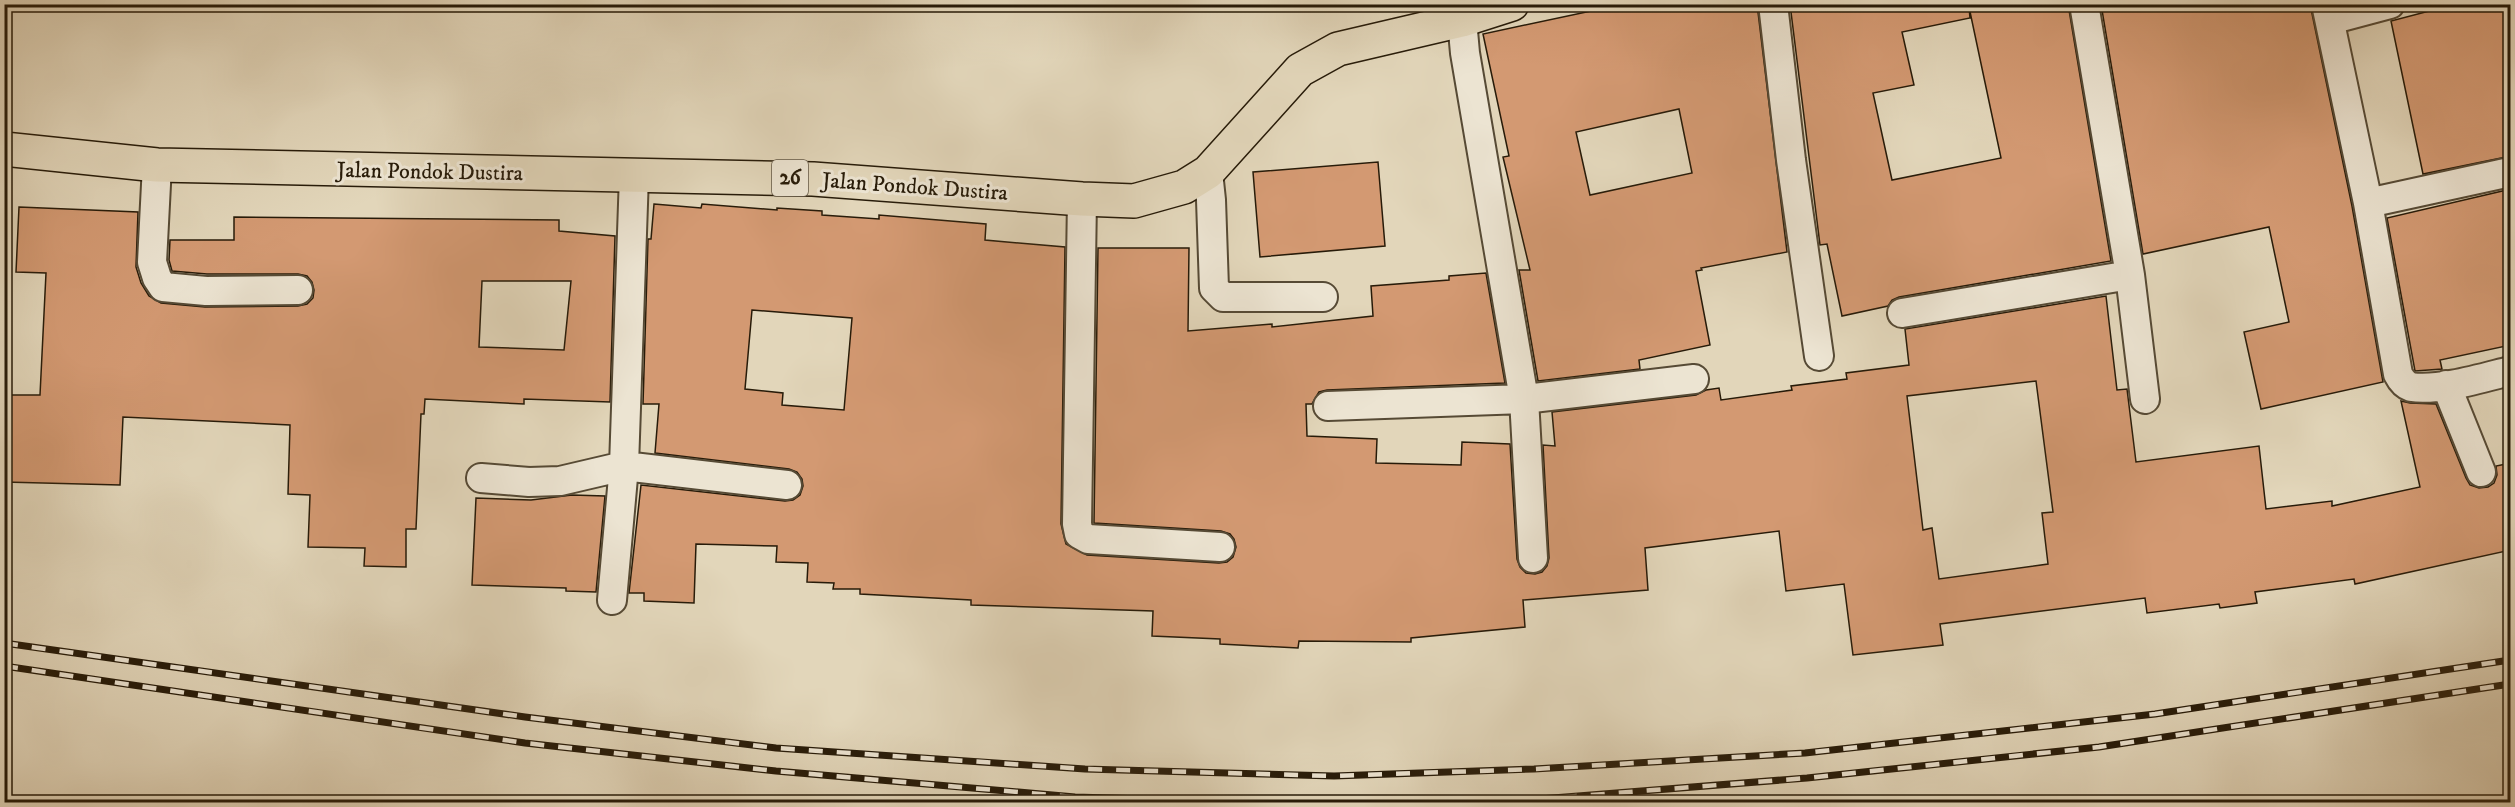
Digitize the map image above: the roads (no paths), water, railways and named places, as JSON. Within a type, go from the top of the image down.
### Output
[{"type":"main road","name":"Jalan Pondok Dustira","points":[[4,149],[156,165],[813,179],[1082,200],[1134,201],[1184,187],[1208,172],[1300,70],[1338,49],[1462,20],[1512,4]]},
{"type":"street","points":[[1773,4],[1791,160],[1819,356]]},
{"type":"street","points":[[2085,4],[2130,275],[2145,399]]},
{"type":"street","points":[[2390,4],[2328,12],[2368,203],[2398,374],[2409,387],[2446,385],[2511,371]]},
{"type":"street","points":[[1462,20],[1465,53],[1524,399],[1533,558]]},
{"type":"street","points":[[156,165],[152,262],[157,278],[163,287],[206,291],[298,290]]},
{"type":"street","points":[[1208,172],[1212,200],[1214,288],[1223,297],[1323,297]]},
{"type":"street","points":[[2368,203],[2511,172]]},
{"type":"street","points":[[612,600],[624,466],[634,174]]},
{"type":"street","points":[[1082,200],[1077,501],[1079,534],[1088,539],[1220,547]]},
{"type":"street","points":[[1902,313],[2130,275]]},
{"type":"street","points":[[1328,406],[1524,399],[1694,380]]},
{"type":"street","points":[[2446,385],[2481,472]]},
{"type":"street","points":[[481,478],[529,482],[560,481],[624,466],[787,485]]},
{"type":"railway","points":[[4,643],[525,717],[776,748],[1085,769],[1334,776],[1534,769],[1805,753],[2155,714],[2510,660]]},
{"type":"railway","points":[[4,666],[525,743],[776,771],[1075,797],[1250,802]]},
{"type":"railway","points":[[1423,802],[1540,799],[1807,778],[2099,747],[2510,684]]}]
